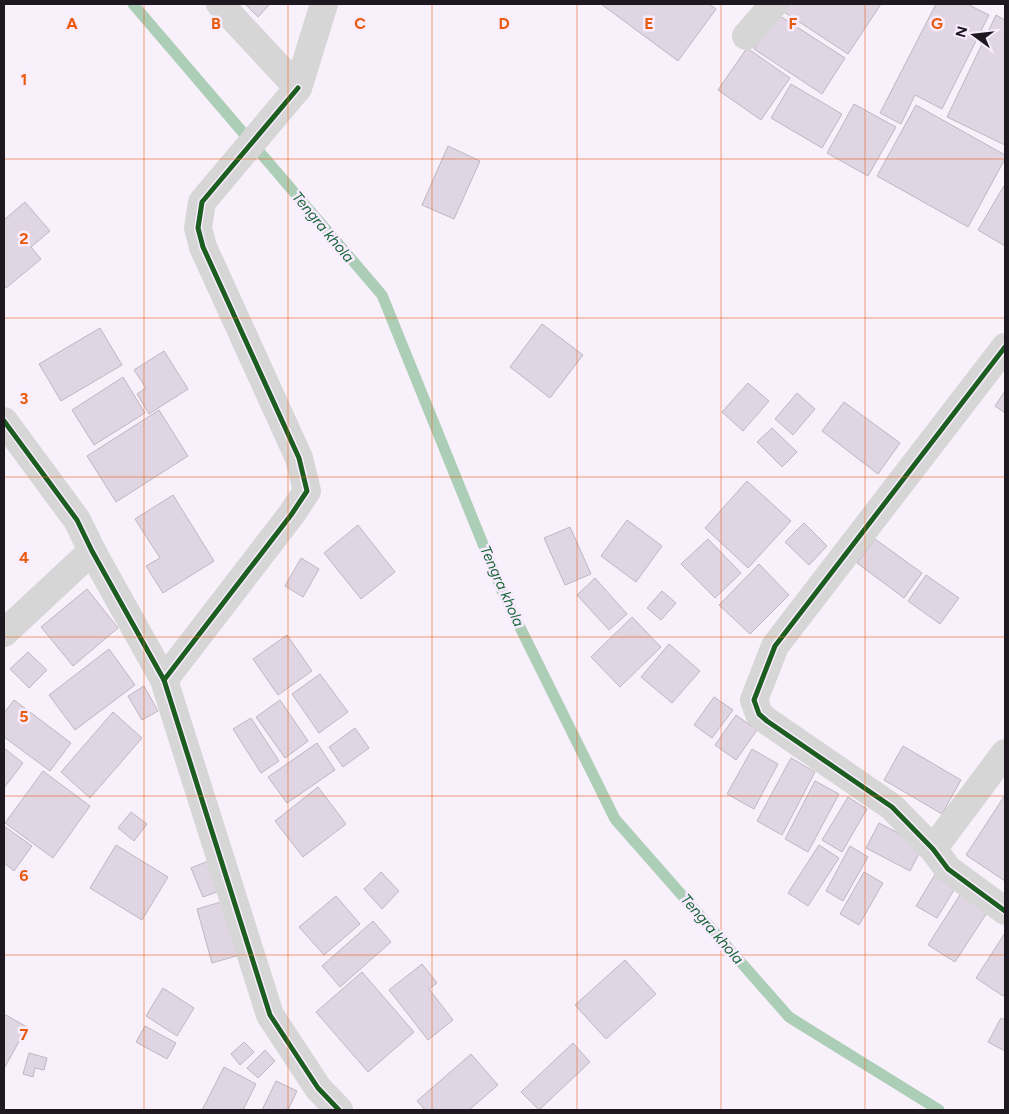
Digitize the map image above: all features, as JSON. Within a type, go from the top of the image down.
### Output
[{"type":"street","points":[[220,4],[298,88]]},
{"type":"street","points":[[164,680],[291,515],[307,491],[299,458],[203,247],[198,228],[202,202],[298,88],[324,4]]},
{"type":"street","points":[[746,36],[774,4]]},
{"type":"street","points":[[1005,347],[775,646],[754,700],[760,714],[767,721],[892,807],[933,849],[948,868],[1005,911]]},
{"type":"street","points":[[4,421],[78,520],[92,551],[164,680],[270,1015],[318,1088],[339,1110]]},
{"type":"street","points":[[4,633],[92,551]]},
{"type":"street","points":[[933,849],[1005,753]]},
{"type":"building","points":[[245,4],[270,4],[258,17]]},
{"type":"building","points":[[601,4],[709,4],[716,9],[678,61]]},
{"type":"building","points":[[789,4],[881,4],[848,54],[784,12]]},
{"type":"building","points":[[936,4],[967,4],[989,15],[942,109],[915,95],[901,124],[880,113]]},
{"type":"building","points":[[777,14],[845,58],[822,94],[754,49]]},
{"type":"building","points":[[996,15],[1005,20],[1005,145],[947,117]]},
{"type":"building","points":[[747,48],[790,78],[761,120],[718,90]]},
{"type":"building","points":[[791,84],[842,114],[822,148],[771,118]]},
{"type":"building","points":[[854,104],[896,127],[868,176],[827,153]]},
{"type":"building","points":[[916,105],[1005,155],[1005,159],[968,227],[877,176]]},
{"type":"building","points":[[448,146],[480,161],[454,219],[422,205]]},
{"type":"building","points":[[1005,184],[1005,246],[978,230]]},
{"type":"building","points":[[25,202],[50,231],[31,247],[41,259],[6,288],[4,285],[4,220]]},
{"type":"building","points":[[542,324],[583,355],[550,398],[510,367]]},
{"type":"building","points":[[100,328],[122,365],[61,401],[39,364]]},
{"type":"building","points":[[164,351],[188,389],[149,414],[137,394],[146,388],[134,370]]},
{"type":"building","points":[[123,377],[145,413],[94,445],[72,410]]},
{"type":"building","points":[[748,383],[769,401],[743,431],[722,412]]},
{"type":"building","points":[[1005,391],[1005,413],[995,406]]},
{"type":"building","points":[[797,393],[815,409],[793,435],[775,419]]},
{"type":"building","points":[[844,402],[900,443],[878,474],[822,431]]},
{"type":"building","points":[[159,410],[188,456],[116,502],[87,456]]},
{"type":"building","points":[[772,428],[797,452],[782,467],[757,442]]},
{"type":"building","points":[[747,481],[791,521],[748,568],[705,528]]},
{"type":"building","points":[[173,495],[214,561],[163,593],[146,566],[160,558],[135,519]]},
{"type":"building","points":[[627,520],[662,546],[636,582],[601,556]]},
{"type":"building","points":[[804,523],[827,546],[809,565],[785,542]]},
{"type":"building","points":[[358,525],[395,572],[361,599],[324,553]]},
{"type":"building","points":[[570,527],[591,574],[565,585],[544,538]]},
{"type":"building","points":[[708,539],[741,573],[715,598],[681,564]]},
{"type":"building","points":[[875,539],[922,573],[904,598],[857,563]]},
{"type":"building","points":[[301,558],[319,569],[303,597],[285,586]]},
{"type":"building","points":[[759,564],[789,595],[750,634],[719,605]]},
{"type":"building","points":[[926,575],[959,598],[940,624],[908,601]]},
{"type":"building","points":[[595,578],[627,614],[609,630],[577,595]]},
{"type":"building","points":[[87,589],[118,628],[73,666],[41,627]]},
{"type":"building","points":[[662,591],[676,603],[661,620],[647,608]]},
{"type":"building","points":[[632,617],[661,647],[620,687],[591,657]]},
{"type":"building","points":[[287,635],[312,671],[278,695],[253,659]]},
{"type":"building","points":[[669,644],[700,671],[672,703],[641,677]]},
{"type":"building","points":[[109,649],[135,685],[75,730],[49,695]]},
{"type":"building","points":[[28,652],[47,670],[29,688],[10,669]]},
{"type":"building","points":[[320,674],[348,712],[319,733],[292,694]]},
{"type":"building","points":[[144,686],[158,711],[142,720],[128,696]]},
{"type":"building","points":[[714,697],[733,710],[712,738],[694,725]]},
{"type":"building","points":[[14,700],[71,743],[50,771],[4,737],[4,713]]},
{"type":"building","points":[[280,700],[308,741],[285,758],[256,717]]},
{"type":"building","points":[[113,712],[142,738],[90,798],[61,772]]},
{"type":"building","points":[[736,715],[757,730],[736,760],[715,745]]},
{"type":"building","points":[[251,718],[279,761],[261,773],[233,729]]},
{"type":"building","points":[[355,728],[369,748],[343,767],[329,747]]},
{"type":"building","points":[[317,743],[335,770],[287,803],[268,777]]},
{"type":"building","points":[[903,746],[961,780],[942,814],[884,780]]},
{"type":"building","points":[[4,748],[23,763],[4,788]]},
{"type":"building","points":[[752,749],[778,764],[754,809],[727,794]]},
{"type":"building","points":[[791,758],[815,772],[782,835],[757,821]]},
{"type":"building","points":[[43,771],[90,806],[53,858],[5,823]]},
{"type":"building","points":[[815,781],[839,794],[808,852],[785,839]]},
{"type":"building","points":[[318,787],[346,824],[303,857],[275,821]]},
{"type":"building","points":[[1005,795],[1005,881],[966,855]]},
{"type":"building","points":[[848,797],[867,809],[842,852],[822,840]]},
{"type":"building","points":[[131,812],[147,824],[134,841],[118,828]]},
{"type":"building","points":[[879,823],[923,846],[910,871],[866,848]]},
{"type":"building","points":[[4,826],[32,846],[14,871],[4,863]]},
{"type":"building","points":[[116,845],[168,877],[142,920],[90,888]]},
{"type":"building","points":[[819,845],[839,858],[808,906],[788,893]]},
{"type":"building","points":[[850,846],[868,857],[843,901],[826,891]]},
{"type":"building","points":[[213,859],[225,889],[203,897],[191,868]]},
{"type":"building","points":[[381,872],[399,891],[382,909],[364,889]]},
{"type":"building","points":[[864,872],[883,883],[859,925],[840,914]]},
{"type":"building","points":[[936,873],[957,885],[937,918],[916,906]]},
{"type":"building","points":[[963,890],[990,908],[955,962],[928,945]]},
{"type":"building","points":[[336,896],[360,924],[324,955],[299,927]]},
{"type":"building","points":[[228,900],[243,954],[212,963],[197,909]]},
{"type":"building","points":[[373,921],[391,942],[340,987],[322,966]]},
{"type":"building","points":[[1005,933],[1005,993],[1003,996],[976,978]]},
{"type":"building","points":[[625,960],[656,994],[606,1039],[575,1005]]},
{"type":"building","points":[[422,964],[437,983],[429,989],[453,1020],[428,1040],[389,990]]},
{"type":"building","points":[[362,972],[414,1032],[368,1072],[316,1012]]},
{"type":"building","points":[[163,988],[194,1008],[177,1036],[146,1016]]},
{"type":"building","points":[[4,1014],[27,1027],[5,1067],[4,1067]]},
{"type":"building","points":[[1001,1018],[1005,1020],[1005,1051],[988,1042]]},
{"type":"building","points":[[145,1026],[176,1043],[167,1059],[136,1042]]},
{"type":"building","points":[[244,1042],[254,1052],[240,1065],[231,1054]]},
{"type":"building","points":[[573,1043],[590,1062],[539,1110],[521,1092]]},
{"type":"building","points":[[265,1050],[275,1061],[258,1078],[247,1068]]},
{"type":"building","points":[[29,1053],[47,1058],[44,1070],[35,1068],[33,1077],[23,1074]]},
{"type":"building","points":[[471,1054],[498,1085],[469,1110],[425,1110],[417,1101]]},
{"type":"building","points":[[224,1067],[256,1084],[243,1110],[202,1110]]},
{"type":"building","points":[[276,1081],[297,1091],[288,1110],[262,1110]]},
{"type":"waterway","name":"Tengra khola","points":[[133,4],[382,295],[502,591],[615,819],[789,1017],[939,1110]]},
{"type":"cycle path","points":[[164,680],[291,515],[307,491],[299,458],[203,247],[198,228],[202,202],[298,88]]},
{"type":"cycle path","points":[[1005,347],[775,646],[754,700],[759,714],[767,721],[892,807],[933,849],[948,869],[1005,911]]},
{"type":"cycle path","points":[[4,421],[77,520],[92,551],[164,680],[270,1015],[318,1088],[339,1110]]}]
